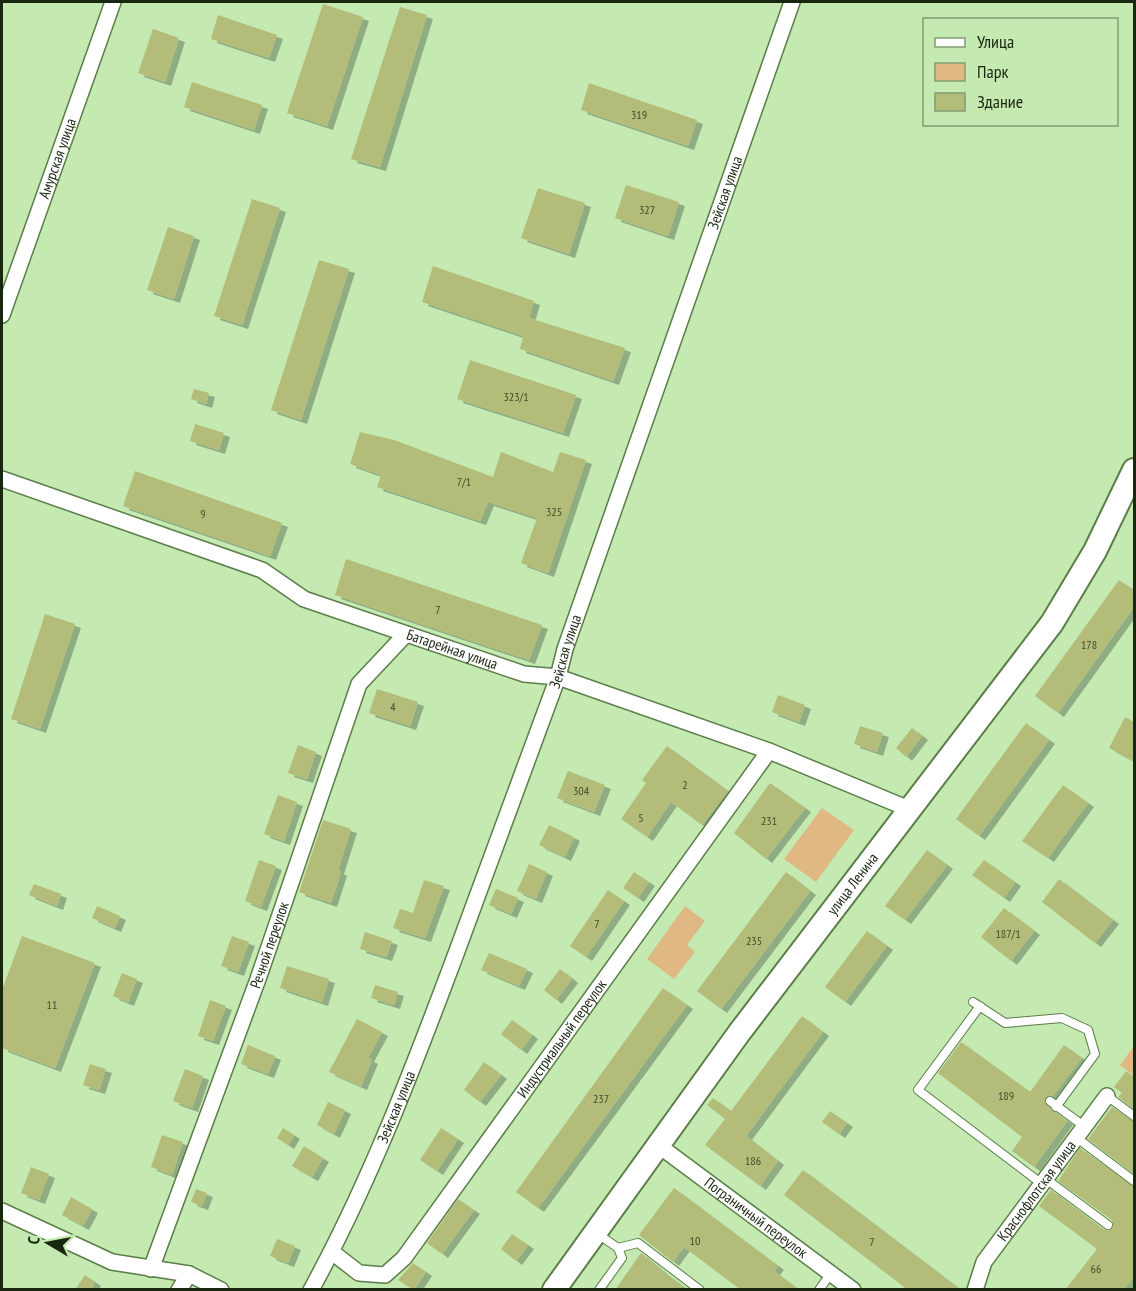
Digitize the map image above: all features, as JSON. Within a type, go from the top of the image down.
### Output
[{"type":"main road","name":"улица Ленина","points":[[554,1290],[739,1033],[1052,623],[1095,551],[1134,470]]},
{"type":"street","name":"Амурская улица","points":[[2,315],[113,2]]},
{"type":"street","name":"Зейская улица","points":[[311,1290],[332,1252],[413,1065],[558,677],[565,649],[792,2]]},
{"type":"street","name":"Батарейная улица","points":[[2,479],[262,570],[304,599],[524,674],[558,677],[769,751],[909,809]]},
{"type":"street","name":"Речной переулок","points":[[151,1269],[258,979],[359,684],[406,634]]},
{"type":"street","name":"Индустриальный переулок","points":[[332,1252],[359,1273],[385,1275],[404,1258],[769,751]]},
{"type":"street","name":"Краснофлотская улица","points":[[975,1290],[984,1262],[1107,1096]]},
{"type":"street","name":"Пограничный переулок","points":[[658,1145],[853,1290]]},
{"type":"street","points":[[2,1211],[112,1262],[189,1274],[220,1290]]},
{"type":"street","points":[[179,1290],[189,1274]]},
{"type":"lane","points":[[1108,1225],[918,1090],[977,1004],[1005,1023],[1062,1018],[1088,1030],[1095,1054],[1053,1104],[1134,1181]]},
{"type":"lane","points":[[1107,1096],[1134,1116]]},
{"type":"lane","points":[[594,1232],[618,1248],[622,1258],[599,1290]]},
{"type":"lane","points":[[618,1248],[638,1243],[700,1290]]},
{"type":"lane","points":[[819,1290],[831,1274]]},
{"type":"green space","points":[[822,808],[854,830],[816,882],[784,859]]},
{"type":"green space","points":[[685,906],[705,921],[687,945],[695,952],[674,979],[647,959]]},
{"type":"green space","points":[[1134,1046],[1134,1076],[1120,1065]]},
{"type":"building","points":[[323,4],[363,17],[327,126],[287,113]]},
{"type":"building","points":[[400,7],[427,15],[380,167],[351,159]]},
{"type":"building","points":[[218,15],[277,35],[269,58],[211,39]]},
{"type":"building","points":[[153,29],[179,38],[165,82],[138,73]]},
{"type":"building","points":[[192,82],[262,105],[254,130],[184,107]]},
{"type":"building","points":[[589,83],[697,120],[688,146],[581,110]]},
{"type":"building","points":[[626,185],[679,202],[668,236],[615,218]]},
{"type":"building","points":[[538,188],[585,203],[569,254],[521,238]]},
{"type":"building","points":[[252,199],[280,208],[242,325],[214,316]]},
{"type":"building","points":[[168,227],[194,236],[174,299],[147,290]]},
{"type":"building","points":[[319,260],[349,269],[301,420],[271,410]]},
{"type":"building","points":[[433,266],[534,301],[529,318],[625,348],[613,381],[520,349],[523,336],[422,302]]},
{"type":"building","points":[[470,360],[576,395],[563,433],[457,399]]},
{"type":"building","points":[[194,389],[209,393],[206,404],[191,399]]},
{"type":"building","points":[[195,424],[224,433],[219,450],[190,441]]},
{"type":"building","points":[[360,432],[394,440],[493,477],[501,452],[553,472],[560,452],[586,460],[548,573],[521,563],[537,518],[488,502],[480,521],[377,487],[381,475],[350,464]]},
{"type":"building","points":[[135,471],[282,523],[270,556],[123,506]]},
{"type":"building","points":[[346,559],[542,625],[529,660],[335,595]]},
{"type":"building","points":[[1119,580],[1134,590],[1134,607],[1058,713],[1035,696]]},
{"type":"building","points":[[45,614],[75,624],[40,729],[11,719]]},
{"type":"building","points":[[377,689],[418,702],[410,726],[369,713]]},
{"type":"building","points":[[778,695],[805,705],[799,722],[772,712]]},
{"type":"building","points":[[1125,717],[1134,722],[1134,761],[1109,748]]},
{"type":"building","points":[[1026,723],[1049,740],[979,836],[956,819]]},
{"type":"building","points":[[860,726],[883,733],[877,752],[854,744]]},
{"type":"building","points":[[912,728],[922,736],[906,757],[896,748]]},
{"type":"building","points":[[298,745],[316,752],[307,779],[288,773]]},
{"type":"building","points":[[667,746],[728,791],[702,825],[671,802],[647,837],[621,819],[646,783],[642,780]]},
{"type":"building","points":[[568,771],[605,785],[594,812],[557,798]]},
{"type":"building","points":[[770,783],[805,808],[766,859],[734,833]]},
{"type":"building","points":[[1063,785],[1088,803],[1048,858],[1022,841]]},
{"type":"building","points":[[278,795],[297,802],[284,841],[264,834]]},
{"type":"building","points":[[323,820],[351,829],[338,870],[341,872],[331,903],[299,892]]},
{"type":"building","points":[[549,825],[574,837],[565,857],[539,845]]},
{"type":"building","points":[[927,850],[947,865],[905,920],[885,906]]},
{"type":"building","points":[[259,860],[276,866],[261,907],[245,901]]},
{"type":"building","points":[[984,860],[1015,882],[1004,898],[972,875]]},
{"type":"building","points":[[529,864],[547,872],[536,899],[517,891]]},
{"type":"building","points":[[634,872],[649,882],[638,898],[623,888]]},
{"type":"building","points":[[786,872],[810,891],[721,1009],[697,991]]},
{"type":"building","points":[[1059,879],[1113,920],[1095,943],[1042,902]]},
{"type":"building","points":[[424,880],[444,886],[425,938],[393,928],[400,909],[413,913]]},
{"type":"building","points":[[34,884],[61,894],[57,906],[29,895]]},
{"type":"building","points":[[496,889],[518,898],[511,914],[489,905]]},
{"type":"building","points":[[608,890],[624,901],[586,957],[570,946]]},
{"type":"building","points":[[97,906],[120,916],[115,928],[92,918]]},
{"type":"building","points":[[1004,908],[1034,931],[1011,961],[981,937]]},
{"type":"building","points":[[867,931],[887,946],[845,1002],[825,987]]},
{"type":"building","points":[[365,932],[392,941],[386,957],[360,949]]},
{"type":"building","points":[[22,936],[95,963],[55,1068],[2,1048],[2,990]]},
{"type":"building","points":[[232,936],[249,942],[238,972],[221,966]]},
{"type":"building","points":[[489,953],[527,969],[519,986],[481,970]]},
{"type":"building","points":[[287,966],[329,979],[322,1002],[280,988]]},
{"type":"building","points":[[560,969],[572,979],[556,1000],[544,990]]},
{"type":"building","points":[[122,973],[137,979],[128,1002],[113,996]]},
{"type":"building","points":[[375,985],[398,992],[394,1005],[371,998]]},
{"type":"building","points":[[663,988],[687,1005],[538,1208],[516,1192]]},
{"type":"building","points":[[210,1000],[226,1006],[213,1041],[198,1036]]},
{"type":"building","points":[[802,1016],[823,1032],[746,1136],[778,1161],[760,1186],[705,1145],[725,1119],[707,1105],[713,1098],[731,1111]]},
{"type":"building","points":[[357,1019],[382,1032],[368,1058],[372,1060],[361,1086],[329,1072]]},
{"type":"building","points":[[512,1020],[532,1035],[521,1050],[501,1034]]},
{"type":"building","points":[[961,1042],[1030,1092],[1064,1045],[1082,1058],[1053,1096],[1045,1098],[1046,1105],[1067,1121],[1034,1167],[1012,1151],[1022,1137],[938,1073]]},
{"type":"building","points":[[248,1045],[275,1056],[268,1074],[241,1064]]},
{"type":"building","points":[[484,1062],[501,1075],[480,1102],[464,1090]]},
{"type":"building","points":[[90,1064],[106,1069],[99,1090],[83,1085]]},
{"type":"building","points":[[185,1069],[203,1076],[192,1108],[173,1101]]},
{"type":"building","points":[[1126,1071],[1134,1077],[1134,1109],[1118,1097],[1122,1093],[1114,1087]]},
{"type":"building","points":[[328,1102],[345,1110],[334,1134],[317,1125]]},
{"type":"building","points":[[1112,1107],[1134,1122],[1134,1174],[1088,1139]]},
{"type":"building","points":[[830,1111],[847,1123],[839,1134],[822,1122]]},
{"type":"building","points":[[283,1128],[294,1135],[288,1145],[277,1138]]},
{"type":"building","points":[[441,1128],[458,1139],[437,1171],[420,1160]]},
{"type":"building","points":[[162,1135],[183,1142],[172,1175],[151,1167]]},
{"type":"building","points":[[304,1146],[323,1158],[312,1177],[292,1166]]},
{"type":"building","points":[[1080,1148],[1134,1187],[1134,1276],[1124,1290],[1065,1290],[1097,1249],[1039,1206],[1051,1190],[1104,1230],[1113,1228],[1112,1220],[1058,1181]]},
{"type":"building","points":[[31,1167],[49,1174],[39,1200],[21,1193]]},
{"type":"building","points":[[803,1170],[961,1290],[908,1290],[784,1195]]},
{"type":"building","points":[[674,1188],[778,1266],[774,1271],[799,1290],[741,1290],[684,1247],[673,1262],[639,1235]]},
{"type":"building","points":[[196,1189],[207,1193],[202,1206],[191,1202]]},
{"type":"building","points":[[71,1197],[92,1209],[83,1226],[62,1215]]},
{"type":"building","points":[[458,1199],[474,1210],[442,1254],[427,1243]]},
{"type":"building","points":[[512,1234],[528,1245],[516,1261],[501,1249]]},
{"type":"building","points":[[277,1239],[295,1246],[288,1263],[270,1256]]},
{"type":"building","points":[[641,1253],[665,1273],[688,1290],[615,1290]]},
{"type":"building","points":[[413,1263],[426,1272],[414,1290],[398,1280]]},
{"type":"building","points":[[85,1275],[95,1282],[91,1290],[75,1290]]}]
